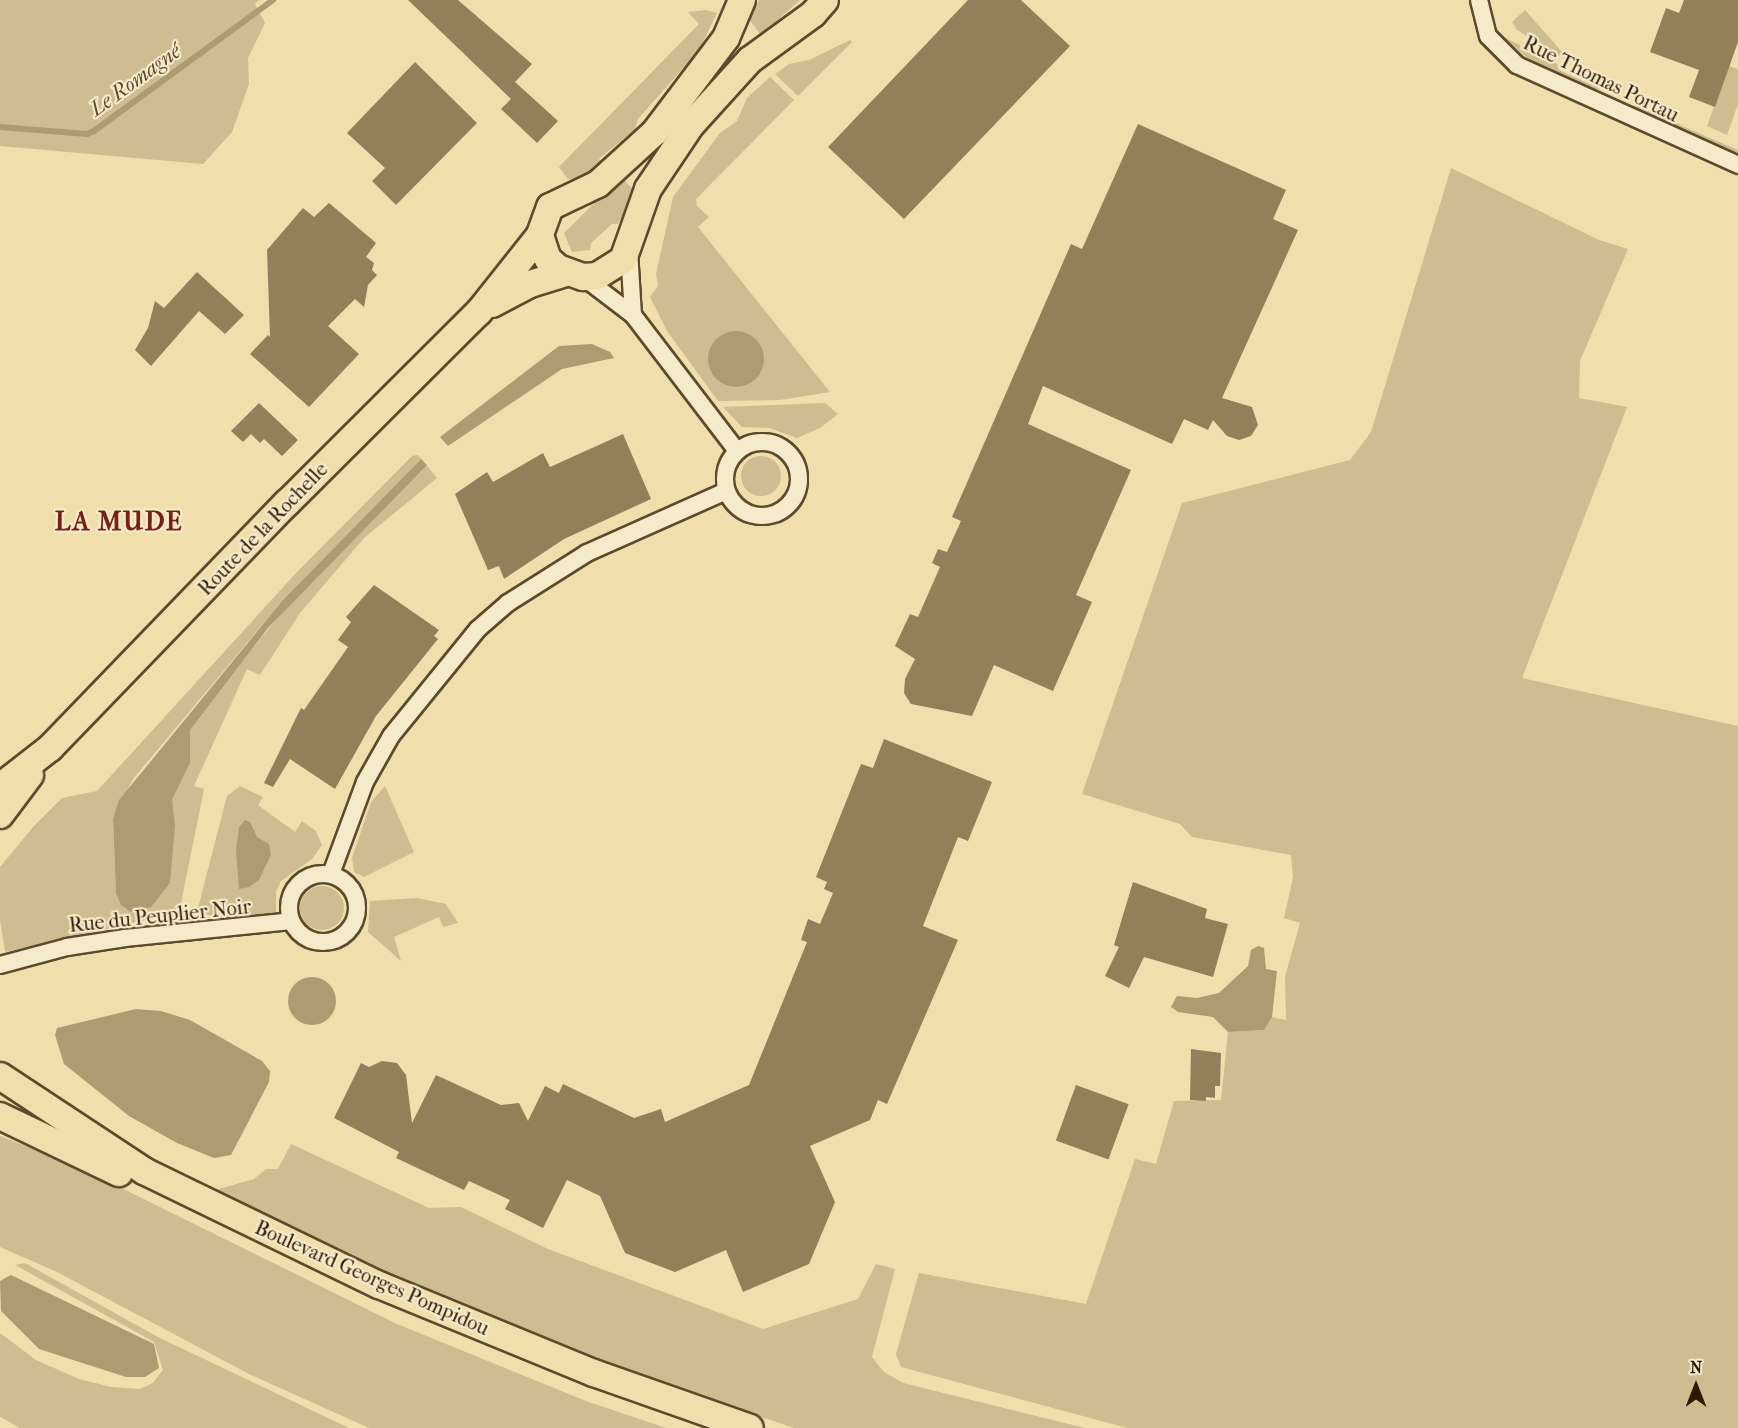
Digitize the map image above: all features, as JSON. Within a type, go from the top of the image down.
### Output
[{"type":"main road","name":"Route de la Rochelle","points":[[0,815],[50,748],[287,502],[479,312],[540,235],[550,207],[598,184],[655,132],[726,38],[742,0]]},
{"type":"main road","name":"Route de la Rochelle","points":[[479,312],[530,284],[612,270],[629,249],[648,189],[691,124],[750,60],[813,14],[825,0]]},
{"type":"main road","points":[[540,235],[548,259],[575,275]]},
{"type":"main road","name":"Route de la Rochelle","points":[[0,787],[50,748]]},
{"type":"main road","name":"Boulevard Georges Pompidou","points":[[7,1082],[144,1171],[379,1285],[594,1374],[750,1428]]},
{"type":"main road","name":"Boulevard Georges Pompidou","points":[[0,1116],[447,1329],[708,1428]]},
{"type":"street","name":"Rue Thomas Portau","points":[[1479,0],[1488,36],[1517,65],[1738,165]]},
{"type":"street","points":[[629,249],[633,315]]},
{"type":"street","points":[[575,275],[633,315],[737,451]]},
{"type":"street","points":[[758,442],[779,446],[795,461],[799,487],[791,504],[766,517],[741,510],[726,491],[726,470],[737,451],[758,442]]},
{"type":"street","points":[[331,874],[365,782],[391,736],[478,629],[508,603],[587,553],[726,491]]},
{"type":"street","points":[[331,874],[340,878],[354,894],[357,912],[350,929],[341,937],[318,942],[307,938],[291,921],[289,900],[300,882],[309,876],[331,874]]},
{"type":"street","name":"Rue du Peuplier Noir","points":[[0,965],[68,947],[125,938],[291,921]]},
{"type":"shaded area","points":[[0,0],[259,0],[255,4],[265,23],[248,58],[249,84],[232,132],[203,164],[0,146]]},
{"type":"shaded area","points":[[759,0],[800,0],[761,35],[749,19]]},
{"type":"shaded area","points":[[706,10],[717,13],[699,50],[638,119],[635,129],[599,159],[606,168],[583,178],[568,179],[559,167],[699,24],[688,12]]},
{"type":"shaded area","points":[[1525,10],[1572,63],[1517,30],[1512,22]]},
{"type":"shaded area","points":[[1504,37],[1557,64],[1559,70],[1601,89],[1590,90],[1534,64]]},
{"type":"shaded area","points":[[850,40],[852,42],[798,96],[775,74],[789,64],[809,60]]},
{"type":"shaded area","points":[[726,51],[737,58],[652,162],[644,158]]},
{"type":"shaded area","points":[[1729,66],[1738,69],[1738,104],[1727,135],[1707,126]]},
{"type":"shaded area","points":[[770,77],[794,100],[696,199],[697,206],[709,217],[698,227],[830,392],[780,400],[718,401],[667,331],[650,297],[658,286],[656,274],[673,197],[720,133],[737,121],[747,98]]},
{"type":"shaded area","points":[[1634,105],[1738,150],[1738,152],[1728,152],[1638,111]]},
{"type":"shaded area","points":[[1451,168],[1599,240],[1628,249],[1580,361],[1579,398],[1627,407],[1522,678],[1738,726],[1738,1428],[1127,1428],[901,1367],[896,1354],[919,1273],[1086,1304],[1135,1159],[1156,1164],[1174,1101],[1221,1100],[1228,1032],[1264,1030],[1272,1017],[1286,1020],[1285,977],[1300,923],[1284,918],[1293,877],[1291,855],[1192,837],[1180,824],[1082,794],[1182,503],[1350,460],[1371,432]]},
{"type":"shaded area","points":[[621,177],[635,191],[618,224],[612,224],[591,243],[590,250],[572,252],[564,233]]},
{"type":"shaded area","points":[[736,331],[747,333],[756,339],[762,348],[764,359],[762,370],[756,379],[747,385],[736,387],[725,385],[716,379],[710,370],[708,359],[710,348],[716,339],[725,333]]},
{"type":"shaded area","points":[[592,344],[610,352],[614,358],[562,369],[448,446],[440,437],[559,346]]},
{"type":"shaded area","points":[[825,403],[838,414],[820,428],[797,438],[769,428],[742,427],[723,407]]},
{"type":"shaded area","points":[[418,455],[437,478],[364,538],[300,613],[260,675],[247,669],[194,786],[204,789],[181,903],[172,914],[5,952],[0,920],[0,867],[34,826],[62,798],[97,791],[297,572],[412,456]],"holes":[[[420,460],[426,466],[289,604],[218,690],[190,730],[190,763],[172,800],[172,819],[116,893],[113,819],[133,779],[283,600]]]},
{"type":"shaded area","points":[[761,456],[769,457],[775,462],[780,468],[780,484],[775,490],[769,495],[761,496],[753,495],[747,490],[742,484],[741,476],[742,468],[747,462],[753,457]]},
{"type":"shaded area","points":[[421,459],[427,465],[268,628],[190,730],[190,763],[172,800],[175,826],[170,883],[151,907],[131,912],[121,905],[116,893],[113,819],[119,800],[283,600]]},
{"type":"shaded area","points":[[240,786],[263,797],[258,805],[295,832],[302,821],[316,831],[322,845],[312,859],[281,881],[276,892],[276,914],[228,919],[199,913],[198,908],[227,796]]},
{"type":"shaded area","points":[[385,786],[414,852],[364,877],[354,872],[352,858],[371,802]]},
{"type":"shaded area","points":[[245,820],[250,822],[257,837],[269,844],[271,855],[259,880],[249,887],[239,889],[236,851],[239,827]]},
{"type":"shaded area","points":[[322,886],[338,892],[344,908],[338,924],[322,930],[306,924],[300,908],[306,892]]},
{"type":"shaded area","points":[[417,898],[446,904],[458,923],[443,927],[439,917],[394,937],[401,961],[368,932],[370,901]]},
{"type":"shaded area","points":[[1258,946],[1264,948],[1266,969],[1277,971],[1272,1017],[1264,1030],[1228,1032],[1213,1017],[1178,1012],[1171,1007],[1177,996],[1197,998],[1219,993],[1248,966],[1251,950]]},
{"type":"shaded area","points":[[307,977],[317,977],[332,987],[336,1001],[335,1010],[326,1021],[317,1025],[307,1025],[292,1015],[288,1006],[288,996],[298,981]]},
{"type":"shaded area","points":[[136,1009],[161,1011],[190,1020],[262,1061],[270,1071],[269,1082],[231,1155],[214,1158],[177,1143],[129,1116],[64,1064],[55,1035],[57,1028]]},
{"type":"shaded area","points":[[0,1136],[81,1168],[397,1324],[586,1401],[666,1428],[369,1428],[249,1374],[57,1272],[0,1247]]},
{"type":"shaded area","points":[[291,1144],[429,1208],[461,1207],[548,1249],[763,1329],[858,1299],[876,1264],[895,1269],[872,1357],[884,1372],[903,1383],[1085,1428],[794,1428],[615,1368],[426,1290],[215,1190],[254,1179],[266,1169],[278,1169]]},
{"type":"shaded area","points":[[25,1263],[158,1337],[349,1428],[20,1428],[0,1417],[0,1333],[36,1360],[79,1379],[111,1387],[140,1389],[153,1383],[163,1370],[154,1342],[15,1265]]},
{"type":"shaded area","points":[[11,1275],[154,1344],[159,1368],[145,1377],[126,1377],[39,1349],[1,1311],[0,1281]]},
{"type":"building","points":[[408,0],[458,0],[532,64],[515,82],[558,121],[537,143],[501,109],[511,99]]},
{"type":"building","points":[[968,0],[1021,0],[1070,46],[904,219],[828,147]]},
{"type":"building","points":[[1684,0],[1738,0],[1738,42],[1715,107],[1689,97],[1699,70],[1650,52],[1666,8],[1679,13]]},
{"type":"building","points":[[415,62],[477,123],[396,205],[372,181],[385,168],[347,133]]},
{"type":"building","points":[[1138,124],[1286,190],[1273,219],[1298,230],[1222,398],[1252,407],[1258,425],[1251,436],[1239,440],[1227,436],[1213,420],[1208,430],[1184,419],[1172,444],[1043,386],[1028,424],[1131,470],[1076,595],[1092,602],[1053,691],[994,665],[972,716],[911,704],[904,693],[905,679],[915,659],[895,646],[910,614],[918,617],[940,567],[932,563],[938,549],[947,552],[961,521],[952,517],[1071,244],[1082,249]]},
{"type":"building","points":[[329,203],[376,243],[366,257],[374,263],[372,270],[377,275],[368,285],[364,307],[355,299],[328,326],[359,354],[309,407],[250,354],[268,335],[270,337],[267,250],[303,208],[314,217]]},
{"type":"building","points":[[197,272],[244,315],[225,334],[199,311],[151,366],[135,350],[148,328],[155,301],[164,308]]},
{"type":"building","points":[[259,403],[298,440],[282,456],[264,439],[260,443],[251,434],[243,442],[231,431]]},
{"type":"building","points":[[623,434],[651,499],[564,539],[504,579],[499,566],[488,570],[455,494],[487,472],[493,482],[543,453],[550,467]]},
{"type":"building","points":[[374,585],[439,630],[434,636],[438,639],[376,716],[335,789],[290,759],[273,787],[264,783],[301,708],[304,710],[348,647],[338,640],[351,622],[346,617]]},
{"type":"building","points":[[884,739],[992,782],[968,841],[958,837],[923,926],[958,940],[887,1104],[878,1100],[870,1120],[810,1146],[835,1202],[809,1264],[743,1292],[726,1250],[675,1272],[625,1253],[600,1196],[567,1180],[543,1228],[505,1209],[510,1200],[469,1181],[464,1190],[396,1158],[399,1152],[334,1118],[361,1063],[369,1067],[382,1061],[397,1063],[406,1075],[412,1123],[436,1075],[501,1105],[519,1103],[528,1121],[545,1086],[559,1093],[563,1084],[634,1118],[661,1109],[665,1122],[749,1085],[807,942],[801,940],[808,919],[820,924],[833,893],[824,889],[827,882],[816,877],[861,764],[873,768]]},
{"type":"building","points":[[1133,882],[1207,909],[1205,918],[1228,924],[1213,977],[1144,957],[1129,988],[1105,976],[1119,947],[1114,945]]},
{"type":"building","points":[[1191,1049],[1221,1053],[1220,1086],[1215,1086],[1215,1098],[1206,1097],[1206,1101],[1190,1100]]},
{"type":"building","points":[[1076,1085],[1129,1104],[1108,1160],[1056,1140]]},
{"type":"waterway","name":"Le Romagné","points":[[0,127],[87,134],[94,131],[273,0]]},
{"type":"district","name":"LA MUDE","points":[[119,522]]}]
